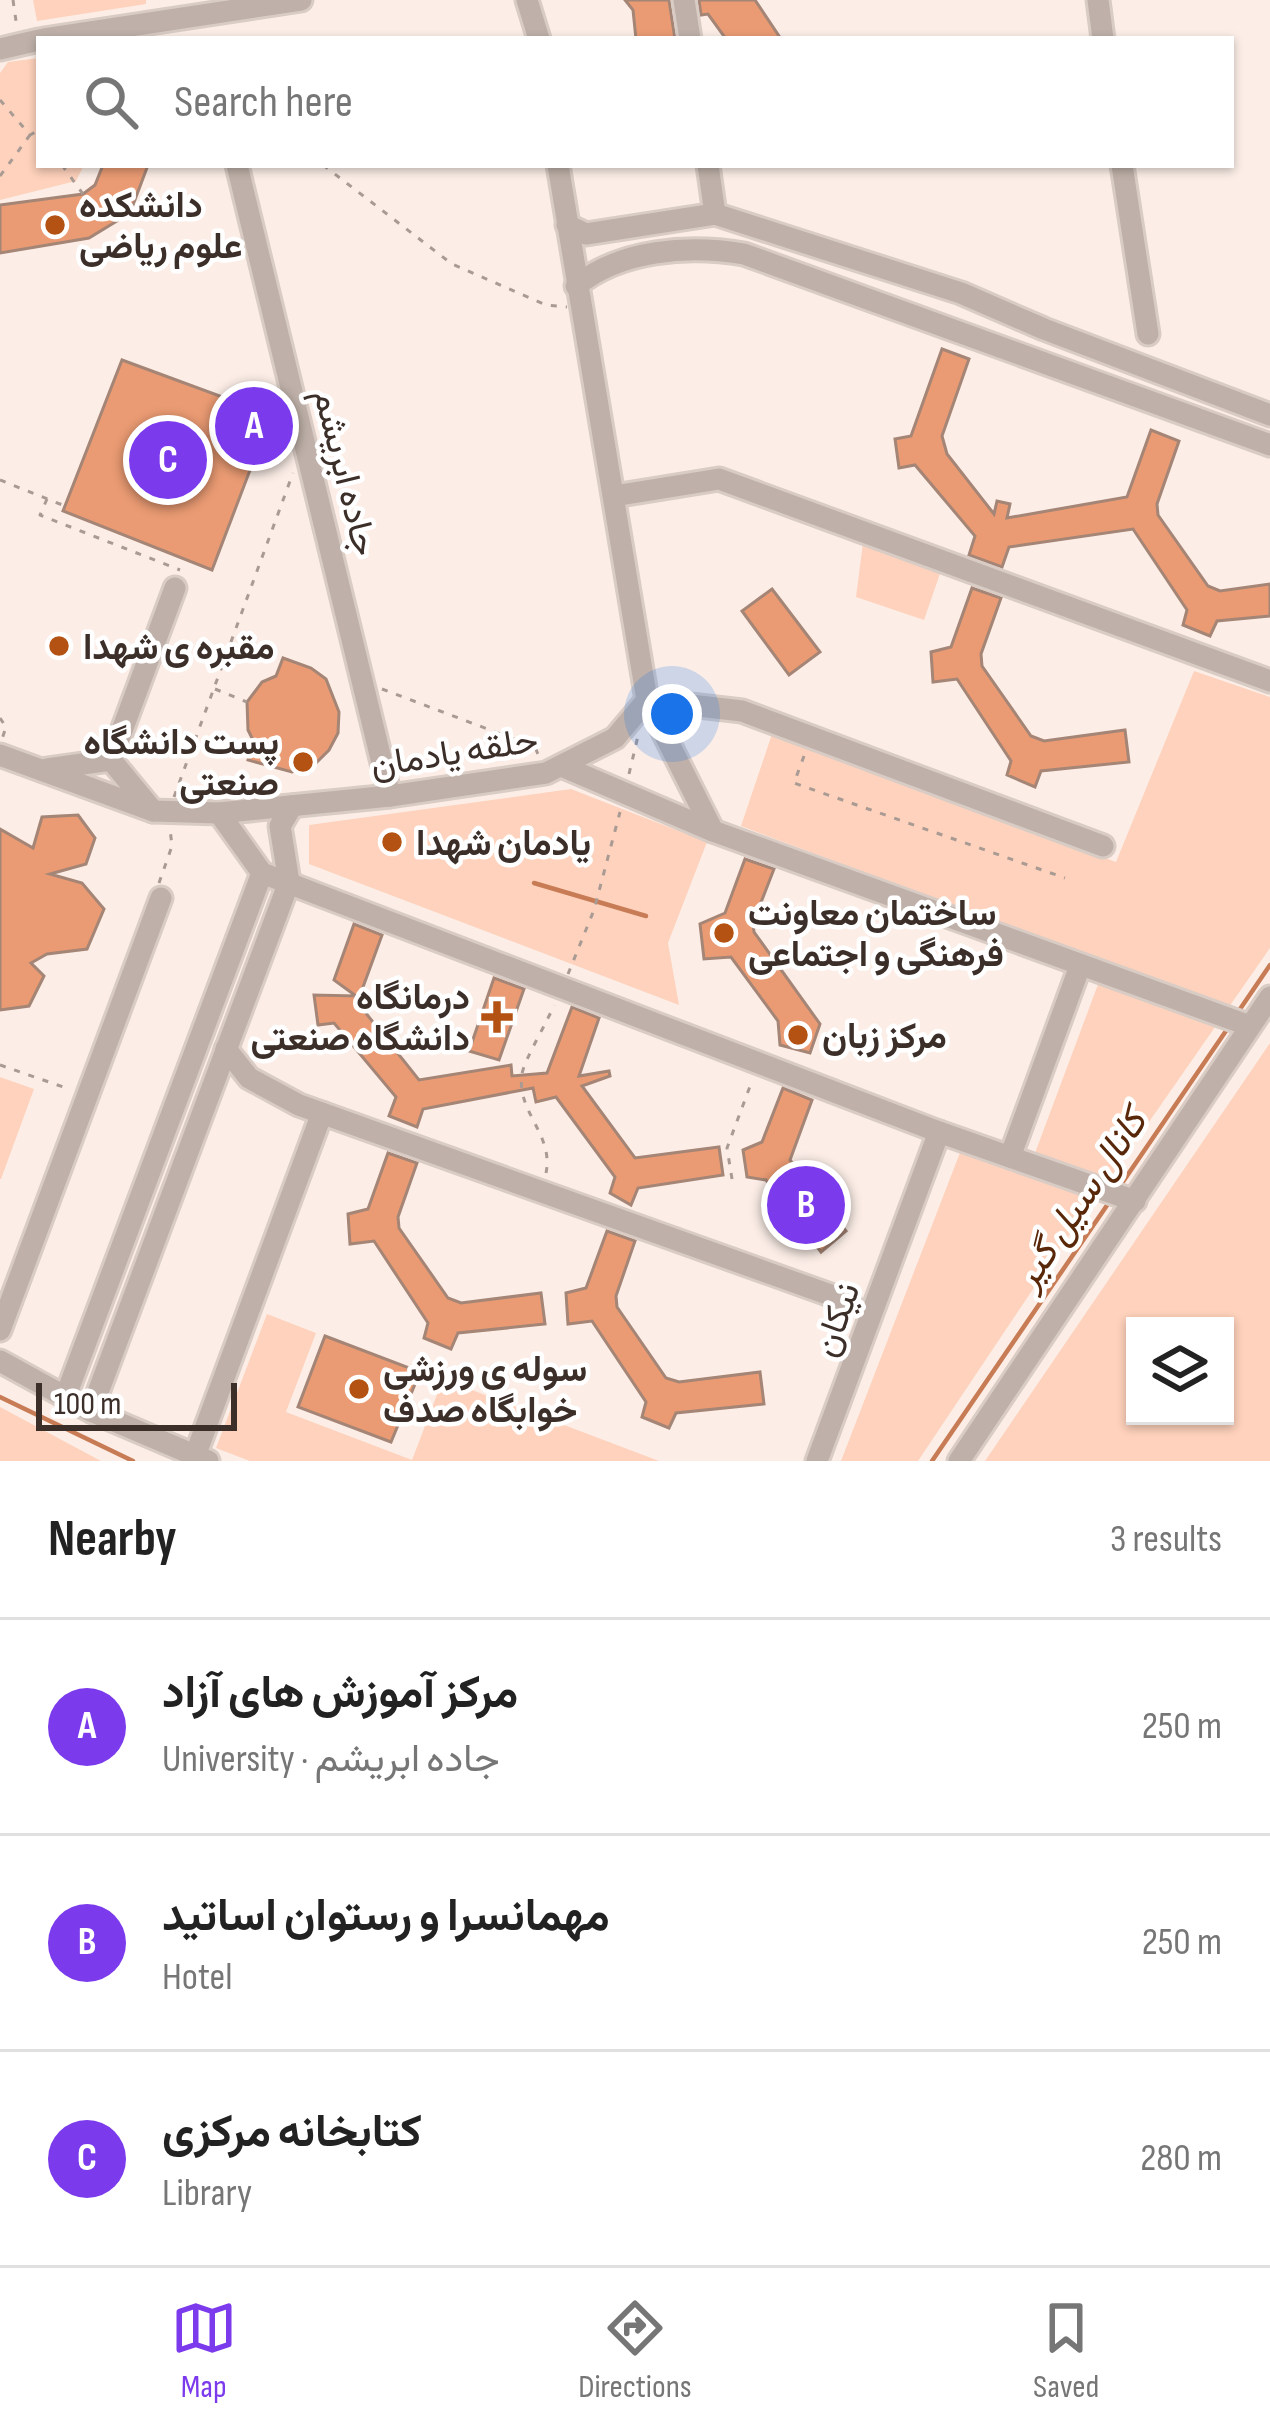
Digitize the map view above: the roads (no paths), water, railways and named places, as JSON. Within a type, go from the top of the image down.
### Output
[{"type":"street","points":[[51,36],[157,11],[202,16],[301,0]]},
{"type":"street","points":[[527,0],[538,36]]},
{"type":"street","points":[[684,0],[690,36]]},
{"type":"street","points":[[1098,0],[1103,36]]},
{"type":"street","points":[[202,16],[206,36]]},
{"type":"street","name":"جاده ابریشم","points":[[238,168],[390,796]]},
{"type":"street","points":[[558,168],[647,700],[713,830]]},
{"type":"street","points":[[708,168],[715,214]]},
{"type":"street","points":[[1122,168],[1155,372]]},
{"type":"street","points":[[567,225],[586,234],[715,214],[914,276],[1270,416]]},
{"type":"street","points":[[576,286],[594,271],[634,258],[705,248],[744,254],[1270,446]]},
{"type":"street","points":[[903,310],[914,304],[919,290],[914,276]]},
{"type":"street","points":[[1127,361],[1148,334]]},
{"type":"street","points":[[614,496],[719,479],[1270,681]]},
{"type":"street","points":[[111,760],[175,588]]},
{"type":"street","points":[[647,700],[742,712],[1102,846]]},
{"type":"street","name":"حلقه یادمان","points":[[0,751],[160,812],[219,813],[390,796],[555,770],[616,738],[647,700]]},
{"type":"street","points":[[42,770],[111,760]]},
{"type":"street","points":[[111,760],[160,812]]},
{"type":"street","points":[[555,770],[1250,1026]]},
{"type":"street","points":[[91,1411],[289,882],[280,826],[292,806]]},
{"type":"street","points":[[219,813],[262,873],[939,1132],[1135,1201]]},
{"type":"street","points":[[65,1398],[262,873]]},
{"type":"street","points":[[0,1330],[161,898]]},
{"type":"street","points":[[1010,1157],[1080,966]]},
{"type":"street","points":[[959,1461],[1270,997]]},
{"type":"street","points":[[226,1049],[249,1078],[322,1113],[850,1302]]},
{"type":"street","points":[[0,1361],[91,1411],[202,1459],[322,1113]]},
{"type":"street","name":"نیکان","points":[[817,1461],[939,1132]]},
{"type":"waterway","points":[[534,883],[646,916]]},
{"type":"waterway","name":"کانال سیل گیر","points":[[1236,1015],[1270,965]]},
{"type":"waterway","name":"کانال سیل گیر","points":[[1118,1189],[1230,1025]]},
{"type":"waterway","name":"کانال سیل گیر","points":[[932,1461],[1112,1198]]},
{"type":"waterway","points":[[0,1397],[133,1461]]},
{"type":"place","name":"دانشکده علوم ریاضی","points":[[55,225]]},
{"type":"place","name":"مرکز آموزش های آزاد","points":[[254,426]]},
{"type":"place","name":"کتابخانه مرکزی","points":[[168,460]]},
{"type":"place","name":"مقبره ی شهدا","points":[[59,646]]},
{"type":"place","name":"پست دانشگاه صنعتی","points":[[303,762]]},
{"type":"place","name":"یادمان شهدا","points":[[392,842]]},
{"type":"place","name":"ساختمان معاونت فرهنگی و اجتماعی","points":[[724,933]]},
{"type":"place","name":"درمانگاه دانشگاه صنعتی","points":[[497,1017]]},
{"type":"place","name":"مرکز زبان","points":[[798,1035]]},
{"type":"place","name":"مهمانسرا و رستوان اساتید","points":[[806,1205]]},
{"type":"place","name":"سوله ی ورزشی خوابگاه صدف","points":[[359,1389]]}]
